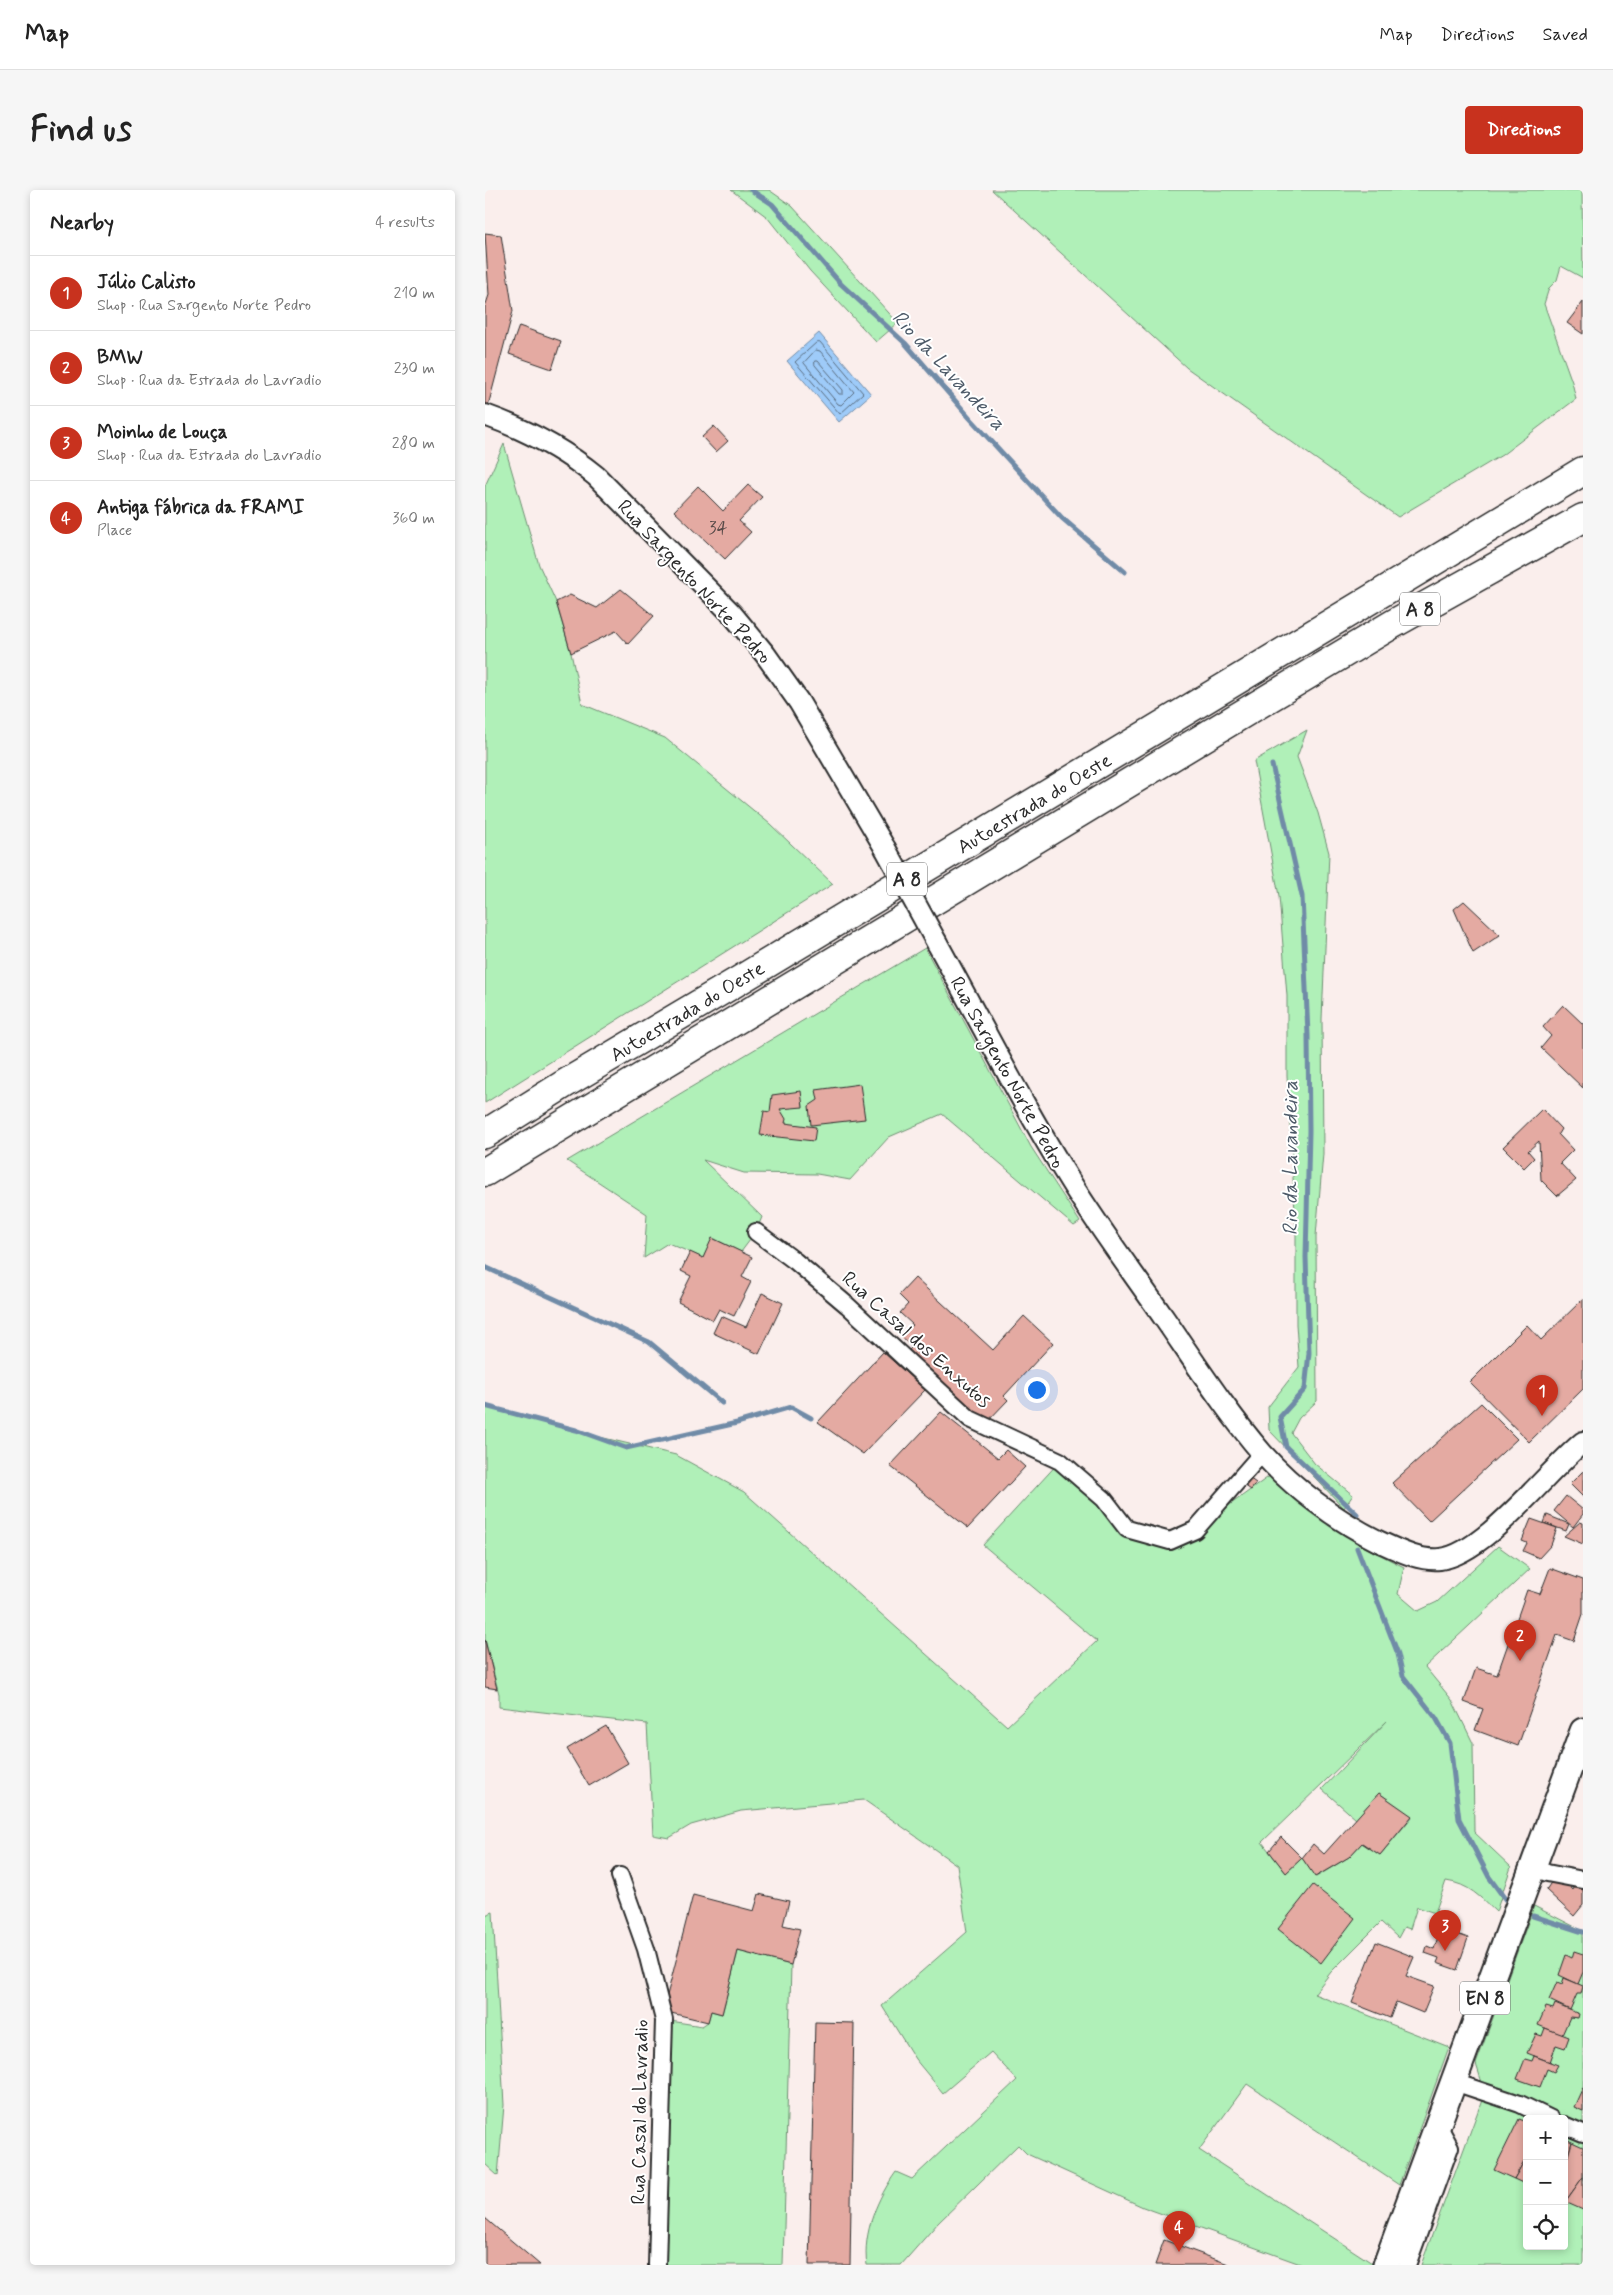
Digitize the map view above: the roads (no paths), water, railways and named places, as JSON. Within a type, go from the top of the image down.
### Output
[{"type":"highway","name":"Autoestrada do Oeste","points":[[485,1134],[566,1083],[1583,471]]},
{"type":"highway","name":"Autoestrada do Oeste","points":[[485,1172],[1393,624],[1583,518]]},
{"type":"main road","name":"EN 8","points":[[1386,2265],[1583,1731]]},
{"type":"street","name":"Rua Sargento Norte Pedro","points":[[485,415],[541,438],[584,466],[617,495],[732,614],[765,654],[799,702],[885,848],[1071,1184],[1220,1398],[1262,1453],[1301,1489],[1352,1526],[1394,1548],[1427,1559],[1452,1556],[1477,1544],[1583,1442]]},
{"type":"street","name":"Rua Casal dos Enxutos","points":[[756,1232],[847,1304],[970,1419],[1060,1460],[1104,1499],[1127,1529],[1170,1541],[1195,1530],[1262,1453]]},
{"type":"street","points":[[1534,1867],[1547,1873],[1583,1880]]},
{"type":"street","name":"Rua Casal do Lavradio","points":[[620,1876],[646,1949],[664,2020],[657,2265]]},
{"type":"street","points":[[1454,2082],[1520,2104],[1543,2115]]},
{"type":"street","points":[[1407,2265],[1450,2147],[1438,2124]]},
{"type":"street","points":[[1568,2127],[1583,2133]]},
{"type":"water","points":[[819,333],[871,394],[839,422],[787,361]]},
{"type":"waterway","name":"Rio da Lavandeira","points":[[751,190],[772,204],[841,284],[905,343],[970,418],[1062,518],[1125,572]]},
{"type":"waterway","name":"Rio da Lavandeira","points":[[1272,765],[1302,896],[1308,1035],[1309,1131],[1306,1257],[1309,1353],[1305,1389],[1280,1417],[1286,1447],[1357,1514]]},
{"type":"waterway","points":[[485,1267],[649,1342],[722,1403]]},
{"type":"waterway","points":[[485,1406],[576,1430],[626,1448],[737,1423],[791,1407],[811,1418]]},
{"type":"waterway","name":"Rio da Lavandeira","points":[[1357,1548],[1398,1654],[1403,1676],[1436,1718],[1450,1743],[1459,1819],[1489,1877],[1505,1899]]},
{"type":"waterway","name":"Rio da Lavandeira","points":[[1533,1916],[1583,1932]]},
{"type":"place","name":"Júlio Calisto","points":[[1542,1416]]},
{"type":"place","name":"BMW","points":[[1520,1661]]},
{"type":"place","name":"Moinho de Louça","points":[[1445,1951]]},
{"type":"place","name":"Antiga fábrica da FRAMI","points":[[1179,2252]]}]
